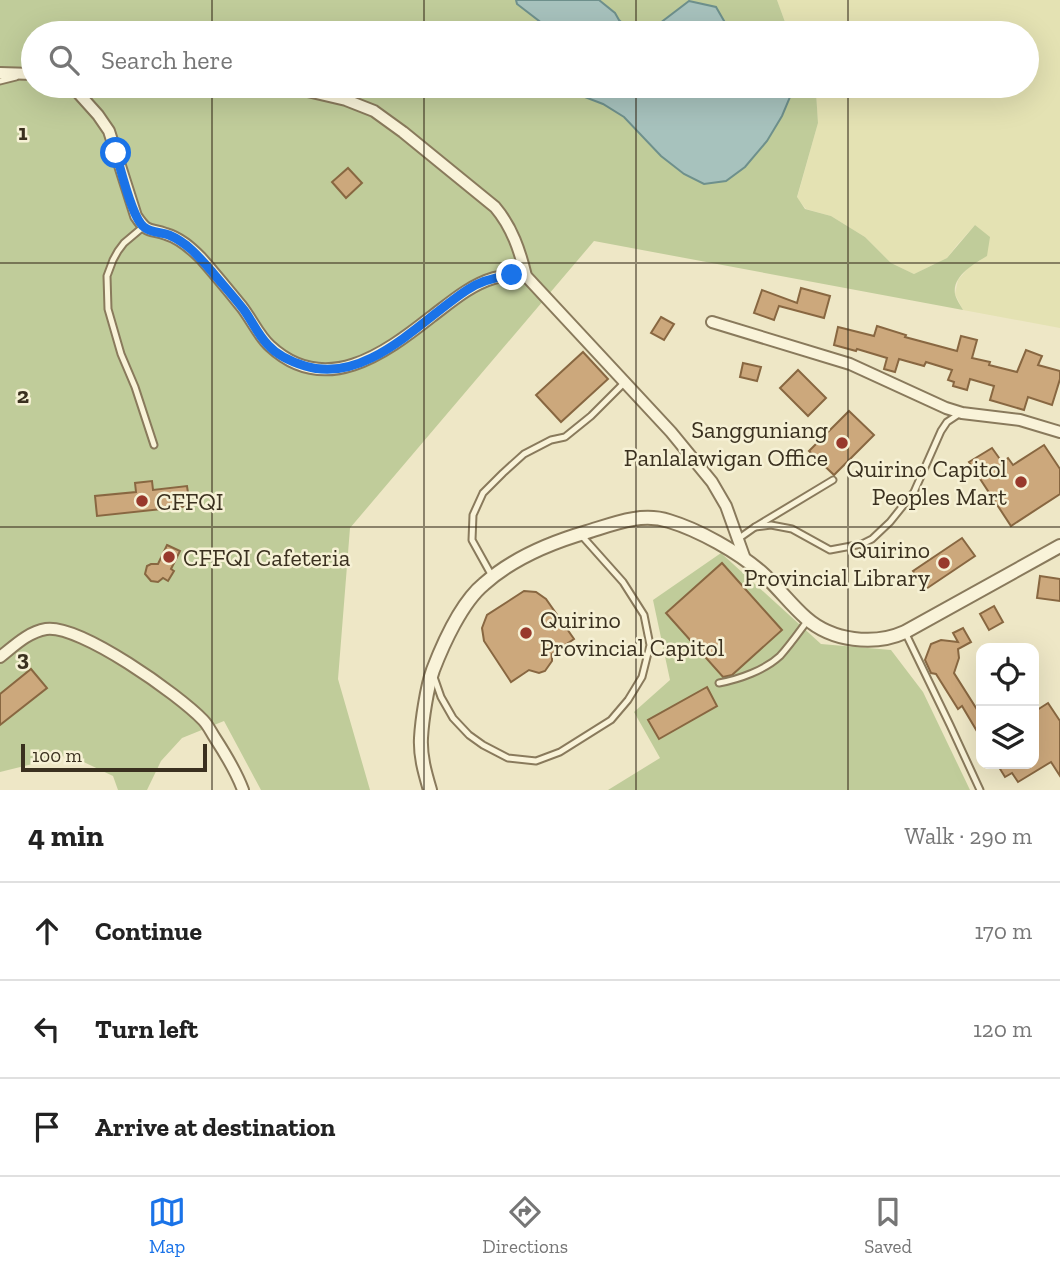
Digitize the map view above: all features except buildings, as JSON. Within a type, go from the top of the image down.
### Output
[{"type":"street","points":[[0,72],[21,73]]},
{"type":"street","points":[[83,98],[108,131],[136,216],[143,227],[166,233],[182,241],[242,308],[268,345],[289,359],[313,368],[334,370],[354,365],[390,348],[468,289],[495,277],[526,276]]},
{"type":"street","points":[[337,98],[374,111],[495,207],[505,219],[526,276],[671,432],[712,482],[726,506],[745,559]]},
{"type":"street","points":[[712,323],[850,364],[946,408],[962,413],[1020,420],[1060,432]]},
{"type":"street","points":[[430,790],[423,763],[421,740],[432,672],[457,618],[481,586],[492,577],[548,544],[636,517],[666,520],[692,530],[745,559],[808,620],[838,637],[881,639],[892,638],[905,632],[1060,546]]},
{"type":"street","points":[[0,657],[32,633],[48,629],[75,635],[108,651],[162,686],[205,721],[235,769],[243,790]]},
{"type":"lane","points":[[0,81],[21,76]]},
{"type":"lane","points":[[143,227],[124,243],[113,260],[107,276],[108,309],[121,354],[154,445]]},
{"type":"lane","points":[[492,577],[472,540],[473,515],[483,493],[524,454],[551,440],[565,437],[625,382]]},
{"type":"lane","points":[[755,527],[771,525],[792,529],[830,550],[862,544],[872,539],[914,492],[947,422],[962,413]]},
{"type":"lane","points":[[738,539],[833,480]]},
{"type":"lane","points":[[432,672],[441,697],[453,718],[483,745],[508,758],[536,761],[560,752],[611,720],[642,677],[650,645],[643,615],[623,582],[579,534]]},
{"type":"lane","points":[[719,683],[754,672],[779,656],[808,620]]},
{"type":"lane","points":[[905,632],[980,790]]},
{"type":"shaded area","points":[[777,0],[1060,0],[1060,328],[963,310],[955,294],[958,280],[969,267],[987,256],[975,225],[947,258],[914,274],[891,263],[865,237],[831,216],[806,209],[797,198],[818,123],[816,98],[1039,98],[1039,21],[785,21]]},
{"type":"green space","points":[[0,0],[777,0],[785,21],[21,21],[21,98],[816,98],[818,123],[797,197],[805,209],[831,216],[865,237],[891,263],[914,274],[947,258],[975,225],[990,237],[987,256],[965,271],[957,282],[955,294],[963,310],[594,241],[350,528],[338,679],[370,790],[261,790],[224,721],[182,738],[161,761],[147,790],[118,790],[113,776],[69,755],[0,772]]},
{"type":"green space","points":[[721,553],[821,644],[891,650],[923,692],[970,790],[608,790],[660,758],[634,712],[670,680],[653,600]]},
{"type":"water","points":[[516,0],[599,0],[620,21],[539,21],[517,4]]},
{"type":"water","points":[[689,1],[716,7],[724,21],[663,21]]},
{"type":"water","points":[[587,98],[790,98],[767,141],[745,167],[726,181],[704,184],[684,174],[661,156],[624,117]]},
{"type":"place","name":"Sangguniang Panlalawigan Office","points":[[842,443]]},
{"type":"place","name":"Quirino Capitol Peoples Mart","points":[[1021,482]]},
{"type":"place","name":"CFFQI","points":[[142,501]]},
{"type":"place","name":"CFFQI Cafeteria","points":[[169,557]]},
{"type":"place","name":"Quirino Provincial Library","points":[[944,563]]},
{"type":"place","name":"Quirino Provincial Capitol","points":[[526,633]]},
{"type":"route","points":[[116,153],[136,216],[143,227],[166,233],[182,241],[242,308],[268,345],[297,363],[313,368],[334,370],[354,365],[390,348],[468,289],[495,277],[512,275]]}]
